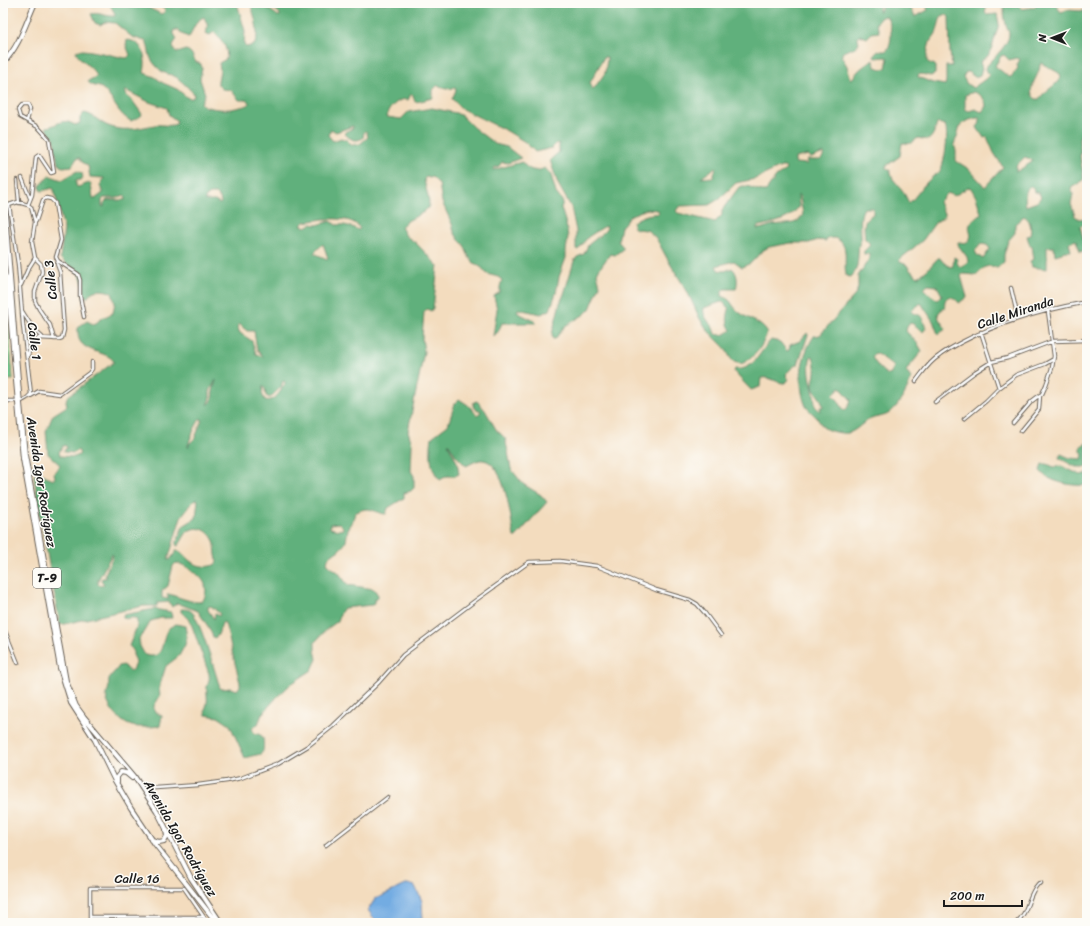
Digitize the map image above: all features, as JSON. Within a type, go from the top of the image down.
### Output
[{"type":"highway","points":[[3,63],[16,46],[35,3]]},
{"type":"highway","name":"Avenida Igor Rodríguez","points":[[3,187],[19,390],[18,402],[27,464],[66,681],[76,706],[134,776],[146,794],[165,825],[192,878],[221,923]]},
{"type":"highway","points":[[3,244],[7,236]]},
{"type":"highway","name":"Avenida Igor Rodríguez","points":[[3,269],[7,280],[22,459],[62,676],[71,703],[94,740],[117,785],[152,839],[216,923]]},
{"type":"highway","name":"T-9","points":[[117,785],[118,775],[121,772],[126,773],[146,794]]},
{"type":"highway","points":[[152,839],[159,842],[164,841],[167,836],[165,825]]},
{"type":"street","points":[[3,9],[6,3]]},
{"type":"street","points":[[27,121],[30,109],[28,106],[22,105],[19,108],[18,114],[20,117],[27,121],[38,127],[48,139],[54,172],[51,173],[39,155],[36,157],[28,204]]},
{"type":"street","points":[[22,178],[30,198]]},
{"type":"street","points":[[17,180],[19,203],[28,204],[32,207],[35,222],[32,242],[35,258],[40,264],[42,272],[35,292],[35,301],[50,325],[54,338],[39,338],[31,346],[27,357]]},
{"type":"street","name":"Calle 3","points":[[35,222],[43,200],[46,198],[51,199],[55,203],[61,240],[56,257],[60,272],[64,330],[62,338],[54,338]]},
{"type":"street","name":"Calle 1","points":[[19,203],[13,203],[10,205],[21,292],[21,310],[31,394],[26,399]]},
{"type":"street","points":[[21,292],[22,284],[28,269],[35,258]]},
{"type":"street","points":[[58,260],[78,274],[84,317]]},
{"type":"street","points":[[1011,288],[1018,318]]},
{"type":"street","name":"Calle Miranda","points":[[916,380],[928,365],[938,356],[981,332],[1018,318],[1087,302]]},
{"type":"street","points":[[21,310],[34,330],[42,338]]},
{"type":"street","points":[[1013,424],[1032,401],[1042,394],[1052,368],[1052,360],[1054,356],[1048,311]]},
{"type":"street","points":[[981,332],[999,388]]},
{"type":"street","points":[[935,402],[991,362],[1008,358],[1051,341],[1087,340]]},
{"type":"street","points":[[964,419],[1016,375],[1046,364],[1052,360]]},
{"type":"street","points":[[3,401],[18,402],[39,391],[60,394],[89,373],[92,369],[92,362]]},
{"type":"street","points":[[19,390],[21,396],[26,399]]},
{"type":"street","points":[[1021,431],[1039,409],[1040,395]]},
{"type":"street","points":[[142,789],[201,785],[227,781],[241,778],[278,764],[308,746],[326,732],[379,682],[403,655],[529,562],[560,561],[597,566],[656,590],[690,600],[697,604],[721,635]]},
{"type":"street","points":[[3,626],[18,663]]},
{"type":"street","points":[[326,845],[388,797]]},
{"type":"street","points":[[1016,923],[1025,913],[1034,888],[1041,883]]},
{"type":"street","name":"Calle 16","points":[[91,917],[90,888],[184,888],[205,917]]},
{"type":"street","points":[[90,923],[91,917],[205,917],[208,923]]},
{"type":"green space","points":[[109,3],[134,3],[129,7],[143,5],[161,14],[165,12],[164,9],[154,3],[237,3],[245,31],[244,45],[246,47],[254,45],[257,36],[256,24],[250,3],[261,3],[280,16],[280,14],[268,3],[408,3],[409,5],[411,3],[880,3],[879,12],[882,3],[908,3],[915,17],[928,10],[925,3],[987,3],[985,13],[987,15],[997,14],[999,24],[988,56],[980,62],[982,68],[980,75],[975,77],[966,72],[963,77],[967,84],[973,88],[988,77],[989,75],[986,67],[1004,47],[1008,38],[1009,33],[1005,20],[1004,3],[1016,3],[1022,9],[1035,7],[1037,3],[1060,3],[1057,7],[1061,12],[1067,10],[1084,11],[1087,4],[1087,132],[1080,135],[1079,140],[1084,180],[1071,188],[1073,194],[1071,204],[1075,216],[1079,219],[1087,218],[1087,227],[1086,224],[1080,226],[1086,250],[1080,252],[1076,240],[1069,243],[1071,251],[1064,251],[1055,255],[1054,247],[1047,247],[1047,269],[1032,267],[1030,261],[1034,259],[1032,246],[1030,246],[1027,236],[1030,235],[1031,227],[1028,219],[1024,216],[1015,224],[1015,233],[1008,241],[1004,255],[1004,262],[997,268],[990,266],[986,267],[976,275],[963,274],[961,276],[967,297],[959,303],[954,298],[948,297],[945,301],[945,308],[938,314],[939,319],[946,329],[938,334],[933,321],[921,303],[911,311],[921,317],[926,328],[923,332],[910,323],[907,327],[906,331],[918,344],[922,351],[906,371],[911,378],[910,383],[902,399],[894,409],[886,415],[868,420],[851,432],[836,432],[824,428],[806,406],[801,386],[803,360],[814,336],[820,335],[855,295],[858,288],[858,276],[869,259],[869,254],[864,254],[864,251],[870,244],[865,239],[864,224],[873,214],[873,208],[864,208],[861,214],[861,238],[857,266],[851,277],[846,276],[845,250],[841,242],[834,238],[825,241],[818,240],[809,243],[791,243],[769,247],[762,251],[751,263],[742,267],[734,261],[716,266],[718,270],[725,271],[732,268],[737,278],[736,289],[724,289],[722,291],[722,296],[729,300],[739,312],[761,325],[767,332],[764,342],[758,351],[746,362],[741,364],[734,362],[725,348],[709,332],[700,319],[687,291],[656,238],[647,230],[633,227],[633,222],[635,220],[648,215],[657,214],[659,212],[658,210],[647,209],[631,215],[621,227],[618,241],[624,248],[615,255],[610,254],[598,271],[597,274],[600,285],[590,309],[585,314],[565,326],[555,339],[553,339],[552,334],[560,303],[574,261],[577,257],[584,254],[588,245],[607,228],[605,226],[588,237],[578,250],[576,249],[576,231],[571,207],[558,184],[550,160],[559,152],[559,143],[555,144],[552,148],[535,152],[525,142],[507,131],[462,109],[452,99],[456,90],[455,88],[446,89],[438,85],[433,90],[433,98],[415,102],[413,95],[411,94],[408,100],[399,101],[389,110],[387,117],[401,119],[408,112],[432,108],[456,113],[462,116],[474,128],[495,144],[507,147],[521,158],[508,163],[502,162],[493,170],[522,162],[532,170],[545,168],[551,175],[556,193],[563,202],[561,208],[568,237],[566,258],[550,310],[541,314],[518,309],[518,313],[535,321],[536,323],[502,323],[498,332],[493,336],[497,309],[494,296],[500,292],[502,280],[498,277],[487,274],[469,257],[464,245],[454,232],[442,202],[439,184],[432,177],[426,177],[424,179],[429,201],[428,207],[422,213],[401,227],[406,236],[416,243],[438,266],[433,308],[431,311],[427,309],[424,312],[422,338],[424,352],[408,431],[412,444],[411,471],[414,476],[414,488],[411,491],[404,493],[404,498],[388,508],[386,514],[368,509],[360,510],[355,513],[352,523],[348,529],[344,545],[328,558],[327,564],[338,572],[348,585],[374,589],[378,597],[374,600],[374,604],[372,605],[344,608],[338,621],[327,629],[315,642],[317,659],[312,670],[291,684],[277,697],[262,714],[258,724],[252,728],[254,733],[263,737],[263,752],[259,755],[245,758],[230,725],[218,717],[206,715],[205,710],[209,674],[192,626],[189,620],[181,612],[181,609],[190,610],[199,625],[208,648],[220,688],[237,690],[240,683],[224,622],[222,623],[218,635],[215,638],[198,611],[177,603],[172,607],[169,602],[157,603],[157,606],[143,606],[60,625],[38,504],[34,475],[41,473],[53,480],[55,477],[54,473],[60,465],[48,454],[46,431],[53,415],[67,406],[67,397],[114,362],[106,355],[94,351],[82,344],[79,339],[78,330],[81,325],[87,321],[93,324],[113,313],[115,302],[112,293],[96,290],[87,298],[85,296],[83,282],[80,276],[60,258],[64,229],[54,190],[53,188],[42,191],[39,187],[49,176],[62,180],[77,171],[82,173],[83,179],[76,181],[76,186],[78,187],[89,183],[91,184],[93,198],[95,199],[103,193],[100,186],[104,178],[90,177],[88,166],[82,162],[80,158],[77,158],[72,166],[60,166],[57,160],[54,138],[46,129],[47,127],[60,122],[75,125],[80,123],[80,118],[84,113],[93,116],[106,125],[119,129],[176,124],[177,121],[169,115],[167,108],[149,102],[127,91],[125,91],[127,96],[132,100],[142,114],[131,121],[123,115],[102,88],[89,83],[88,81],[97,76],[78,55],[76,51],[80,50],[127,58],[130,55],[126,45],[127,40],[133,41],[141,47],[143,52],[145,62],[144,73],[177,89],[188,98],[193,98],[194,94],[176,77],[161,71],[158,68],[151,58],[145,41],[132,37],[115,23],[105,22],[100,25],[95,23],[91,14],[115,16]],"holes":[[[943,15],[947,15],[949,17],[950,53],[952,66],[946,66],[945,85],[933,83],[918,77],[920,74],[931,76],[935,74],[935,65],[929,63],[927,61],[927,57],[931,39],[936,33],[940,19]],[[886,16],[891,28],[889,47],[884,51],[878,50],[874,56],[875,58],[888,58],[886,68],[882,69],[875,67],[873,59],[859,70],[851,80],[847,66],[842,57],[842,53],[857,46],[859,43],[858,36],[860,35],[867,38],[872,33],[879,32],[876,24],[880,18]],[[204,17],[208,26],[205,33],[210,35],[214,32],[225,47],[227,55],[226,59],[219,63],[220,70],[218,85],[222,89],[231,90],[239,100],[246,100],[250,103],[248,105],[231,109],[221,109],[210,108],[201,103],[205,94],[200,79],[202,69],[201,64],[196,62],[190,52],[185,50],[177,52],[174,50],[173,45],[177,39],[173,32],[174,30],[178,30],[188,37],[190,36],[195,25],[201,18]],[[1004,55],[1009,60],[1016,58],[1020,59],[1017,65],[1018,68],[1011,77],[995,66],[1001,56]],[[604,57],[607,57],[605,73],[593,89],[591,88],[590,83]],[[1041,63],[1059,73],[1061,76],[1057,83],[1039,99],[1036,99],[1031,90],[1039,72]],[[974,92],[984,99],[986,106],[982,112],[975,109],[969,111],[965,109],[965,95]],[[979,118],[980,123],[977,127],[984,138],[987,137],[994,153],[1003,167],[985,187],[969,169],[956,161],[954,144],[960,127],[965,122]],[[938,123],[945,125],[947,134],[942,167],[940,171],[927,182],[909,203],[903,191],[893,179],[890,170],[885,167],[900,156],[902,143],[910,144],[918,138],[928,140],[934,133]],[[353,126],[353,128],[345,132],[349,138],[354,140],[363,138],[364,132],[366,131],[368,137],[360,144],[352,145],[347,140],[341,138],[333,141],[328,135],[331,129],[336,132]],[[824,153],[825,154],[820,160],[807,160],[807,164],[795,163],[795,158],[808,155],[811,158]],[[1025,157],[1032,160],[1032,162],[1016,172],[1016,166]],[[715,167],[713,177],[701,178]],[[781,167],[785,167],[786,170],[776,177],[766,191],[746,186],[739,187],[722,210],[722,215],[715,222],[678,213],[676,211],[681,206],[709,205],[719,199],[736,183],[755,179]],[[969,187],[971,188],[976,197],[981,213],[979,217],[970,224],[969,229],[971,235],[967,243],[958,242],[958,245],[967,257],[968,262],[960,267],[957,263],[957,259],[954,257],[953,266],[950,267],[938,258],[918,277],[909,269],[907,265],[899,260],[923,240],[935,223],[945,216],[939,202],[948,193],[954,196]],[[1030,187],[1033,188],[1034,192],[1039,193],[1041,197],[1037,202],[1026,206],[1025,195]],[[210,194],[216,194],[220,198],[220,204],[215,201],[205,201],[205,198]],[[124,195],[126,198],[125,200],[107,200],[104,203],[104,207],[102,206],[102,200],[104,198],[117,198]],[[798,195],[800,197],[803,214],[798,221],[790,224],[773,225],[757,229],[759,226],[782,220],[796,211],[799,206]],[[323,219],[338,219],[353,222],[360,229],[358,230],[353,227],[336,225],[331,221],[317,225],[311,224],[306,227],[301,225],[305,222]],[[323,244],[328,258],[327,259],[314,253]],[[981,244],[987,245],[990,249],[983,259],[977,255],[975,251]],[[928,285],[937,286],[942,295],[938,300],[924,289]],[[723,302],[729,309],[727,320],[731,330],[728,333],[719,335],[715,334],[706,318],[704,308]],[[239,324],[247,331],[254,331],[257,350],[264,357],[256,354],[252,341],[240,333],[237,327]],[[875,353],[894,366],[891,374],[888,375],[877,365],[872,357]],[[811,356],[813,356],[815,364],[813,387],[823,404],[823,407],[820,407],[821,411],[815,406],[810,375]],[[216,380],[212,400],[207,405],[210,398],[210,391]],[[283,381],[285,382],[279,393],[272,400],[265,400],[262,394],[263,386],[266,396],[270,398],[281,387]],[[840,387],[851,400],[845,410],[843,409],[833,395]],[[201,418],[202,420],[195,438],[188,447],[197,424]],[[65,445],[67,448],[64,452],[73,453],[78,450],[80,454],[75,457],[60,456],[59,452]],[[196,499],[198,500],[196,518],[183,526],[176,544],[177,546],[179,545],[188,531],[192,529],[196,528],[206,531],[214,541],[217,560],[216,564],[212,566],[197,565],[177,550],[170,560],[168,560],[181,517]],[[339,523],[343,529],[339,530],[330,528],[330,524]],[[112,554],[113,556],[105,574],[106,578],[102,578],[101,580],[104,584],[100,586],[98,584],[98,580]],[[176,563],[192,570],[204,582],[206,588],[205,595],[203,600],[200,602],[190,601],[169,594],[167,595],[169,599],[162,598],[162,591],[168,586],[173,566]],[[211,606],[220,614],[219,616],[215,614],[214,619],[208,610],[208,607]]]},
{"type":"green space","points":[[8,319],[13,380],[3,379],[3,320]]},
{"type":"green space","points":[[807,333],[808,335],[798,364],[788,372],[786,376],[789,379],[786,383],[768,378],[761,378],[760,387],[751,390],[734,372],[735,369],[742,369],[752,364],[771,340],[780,342],[787,351],[789,350],[790,345],[800,341]]},
{"type":"green space","points":[[459,399],[468,405],[477,415],[481,411],[474,408],[474,402],[477,401],[485,410],[497,431],[505,438],[511,469],[523,484],[541,495],[547,502],[516,537],[514,537],[509,506],[502,481],[497,470],[491,463],[481,460],[466,466],[456,456],[448,444],[457,462],[459,474],[455,476],[447,476],[440,480],[436,475],[431,460],[432,437],[448,425],[455,403]]},
{"type":"green space","points":[[1087,443],[1087,467],[1076,467],[1059,458],[1061,454],[1070,458],[1082,459],[1083,455],[1081,446]]},
{"type":"green space","points":[[1042,464],[1047,464],[1054,467],[1061,466],[1081,475],[1087,473],[1087,485],[1075,485],[1055,481],[1040,471]]},
{"type":"green space","points":[[154,609],[171,612],[172,618],[161,618],[151,621],[144,633],[139,638],[140,646],[145,655],[152,656],[159,652],[168,629],[176,624],[185,626],[187,637],[185,645],[179,656],[166,666],[159,688],[160,696],[154,706],[154,711],[162,716],[160,726],[135,727],[118,718],[108,704],[106,694],[110,678],[119,666],[123,665],[128,670],[132,670],[136,661],[133,655],[133,650],[129,646],[137,626],[137,619],[123,618],[123,615]]},
{"type":"water","points":[[408,884],[415,886],[422,901],[423,919],[420,923],[377,923],[368,910],[375,899]]}]
